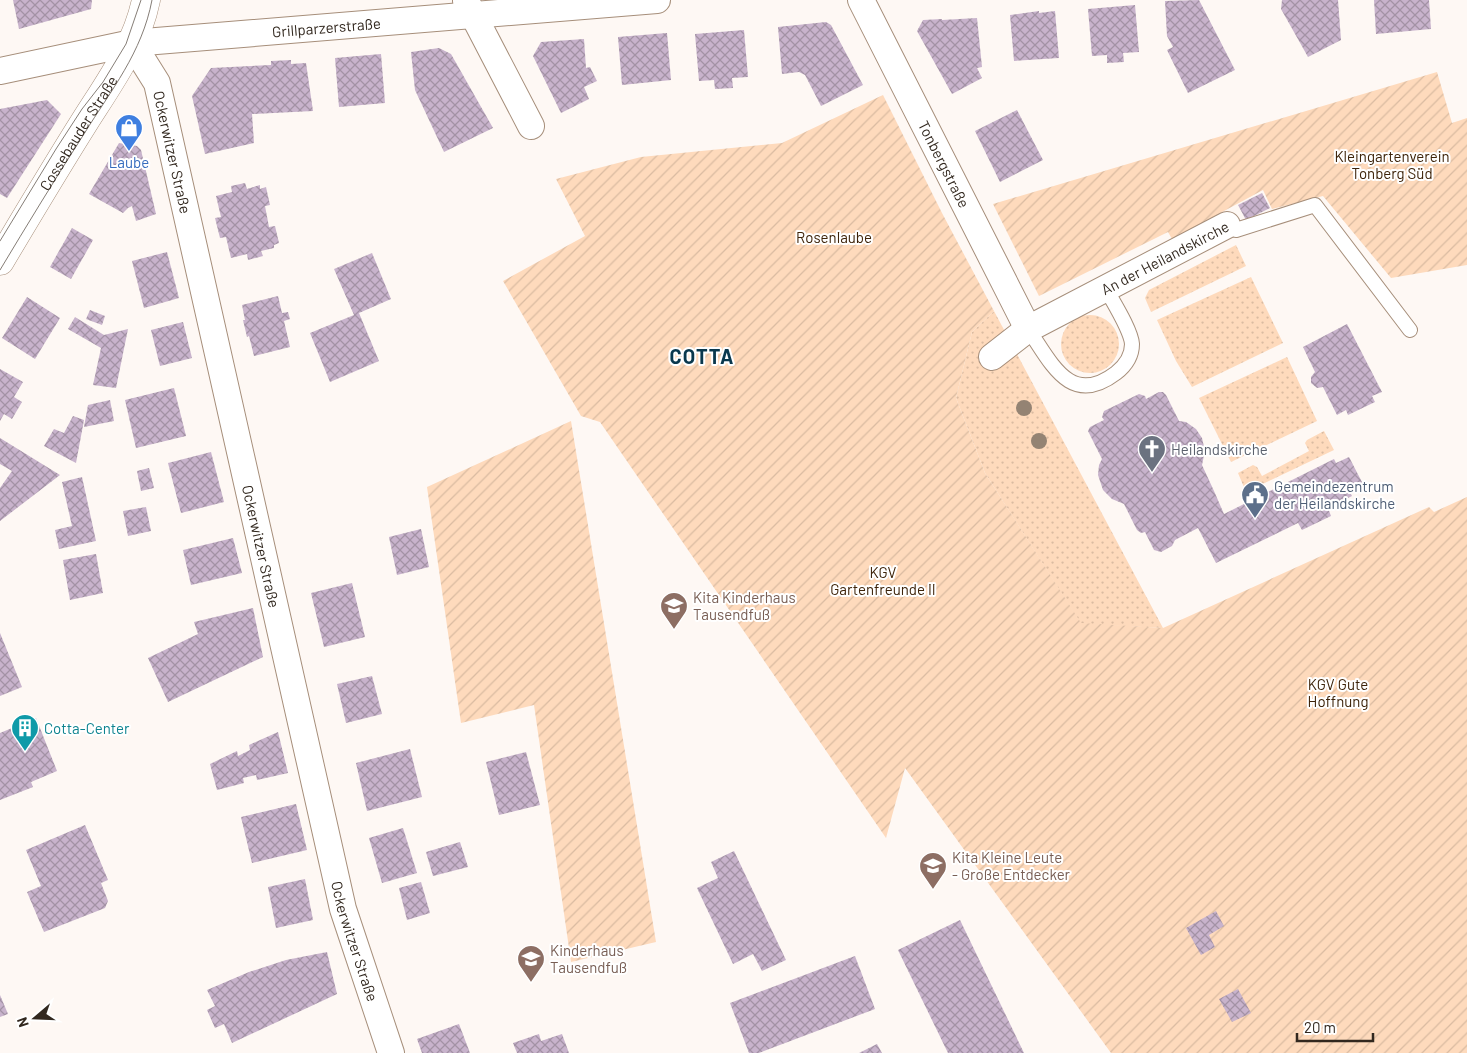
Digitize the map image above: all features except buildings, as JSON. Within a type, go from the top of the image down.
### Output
[{"type":"main road","name":"Cossebauder Straße","points":[[0,261],[132,43],[143,17],[146,0]]},
{"type":"street","name":"Grillparzerstraße","points":[[0,71],[132,43],[469,8],[656,0]]},
{"type":"street","name":"Tonbergstraße","points":[[860,0],[1028,329]]},
{"type":"street","points":[[469,8],[531,126]]},
{"type":"street","name":"Ockerwitzer Straße","points":[[132,43],[157,84],[344,909],[391,1053]]},
{"type":"street","name":"An der Heilandskirche","points":[[992,357],[1028,329],[1227,225]]},
{"type":"lane","name":"An der Heilandskirche","points":[[1227,225],[1236,230],[1315,205],[1410,330]]},
{"type":"lane","points":[[1028,329],[1062,377],[1075,384],[1093,385],[1108,379],[1122,368],[1130,357],[1132,344],[1127,329],[1106,289]]},
{"type":"green space","name":"Kleingartenverein Tonberg Süd","points":[[1437,72],[1452,123],[1467,118],[1467,265],[1391,278],[1323,196],[1272,209],[1263,190],[1172,239],[1168,232],[1039,296],[993,204]]},
{"type":"green space","points":[[883,95],[994,311],[972,332],[956,398],[985,473],[1081,623],[1163,628],[1429,507],[1434,512],[1467,497],[1467,1053],[1111,1053],[905,768],[886,838],[600,422],[581,416],[503,281],[585,236],[556,179],[641,157],[782,143]]},
{"type":"green space","points":[[1236,245],[1246,266],[1151,312],[1145,298],[1149,290]]},
{"type":"green space","points":[[1251,277],[1283,343],[1192,387],[1176,361],[1157,320]]},
{"type":"green space","points":[[994,311],[1163,628],[1081,624],[985,473],[956,398],[972,332]]},
{"type":"green space","points":[[1084,315],[1096,315],[1111,323],[1119,338],[1119,350],[1111,365],[1096,373],[1084,373],[1069,365],[1061,350],[1061,338],[1069,323]]},
{"type":"green space","points":[[1287,357],[1317,421],[1231,462],[1199,398]]},
{"type":"green space","points":[[571,421],[656,942],[571,962],[534,705],[461,723],[427,487]]},
{"type":"green space","points":[[1324,431],[1334,450],[1246,492],[1238,473],[1253,465],[1257,467],[1262,476],[1309,451],[1305,443],[1307,440]]},
{"type":"tram line","points":[[0,241],[56,149],[82,109],[103,82],[126,44],[141,0]]},
{"type":"tram line","points":[[0,270],[124,70],[141,37],[152,0]]},
{"type":"place","name":"Laube","points":[[129,152]]},
{"type":"place","name":"Heilandskirche","points":[[1152,473]]},
{"type":"place","name":"Gemeindezentrum der Heilandskirche","points":[[1255,519]]},
{"type":"place","name":"Kita Kinderhaus Tausendfuß","points":[[674,630]]},
{"type":"place","name":"Cotta-Center","points":[[25,752]]},
{"type":"place","name":"Kita Kleine Leute - Große Entdecker","points":[[933,890]]},
{"type":"place","name":"Kinderhaus Tausendfuß","points":[[531,983]]},
{"type":"district","name":"COTTA","points":[[702,356]]},
{"type":"park label","name":"Rosenlaube","points":[[834,237]]},
{"type":"park label","name":"KGV Gartenfreunde II","points":[[883,580]]},
{"type":"park label","name":"KGV Gute Hoffnung","points":[[1338,692]]}]
